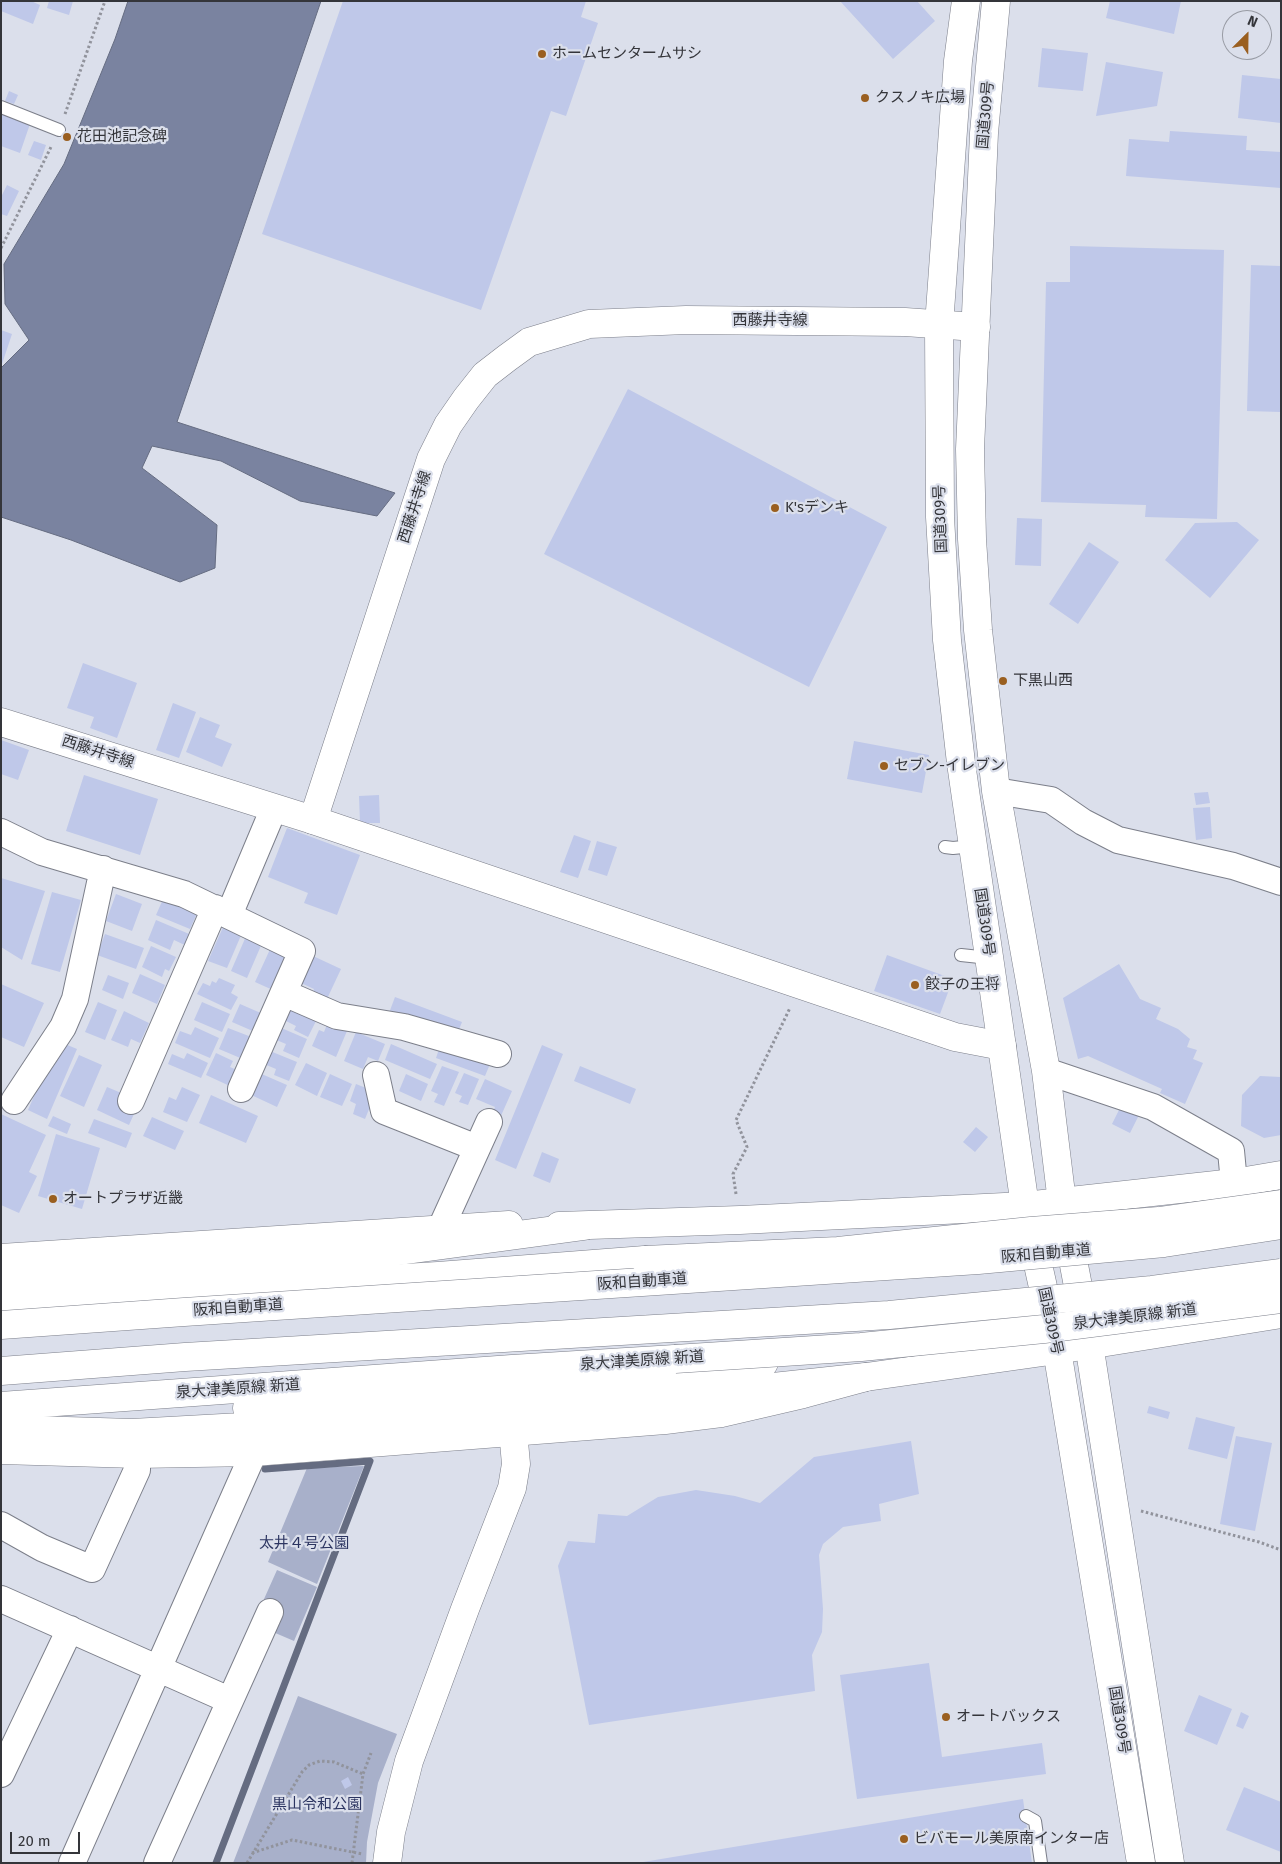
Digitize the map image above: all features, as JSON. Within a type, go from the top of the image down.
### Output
[{"type":"main road","name":"国道309号","points":[[966,1],[958,61],[939,325],[940,517],[947,640],[973,846],[1025,1206],[1057,1350],[1141,1863]]},
{"type":"main road","name":"国道309号","points":[[996,1],[984,133],[970,449],[972,539],[978,630],[996,791],[1046,1071],[1062,1202],[1090,1344],[1170,1863]]},
{"type":"main road","name":"西藤井寺線","points":[[1,722],[312,820],[431,459],[448,425],[485,375],[530,342],[589,324],[686,320],[905,322],[976,327]]},
{"type":"main road","points":[[312,820],[810,982],[955,1037],[1002,1046]]},
{"type":"main road","points":[[1,1258],[511,1225],[584,1226],[1025,1206],[1234,1183],[1281,1175]]},
{"type":"main road","points":[[1,1302],[438,1276],[645,1260],[838,1251],[1031,1231],[1159,1221],[1281,1204]]},
{"type":"main road","name":"阪和自動車道","points":[[1,1325],[978,1260],[1164,1243],[1281,1225]]},
{"type":"main road","points":[[1,1281],[362,1256],[584,1226]]},
{"type":"main road","points":[[1,1371],[204,1356],[889,1315],[1152,1290],[1281,1273]]},
{"type":"main road","name":"泉大津美原線 新道","points":[[1,1406],[455,1373],[676,1368],[1044,1329],[1281,1299]]},
{"type":"main road","points":[[1,1430],[132,1433],[368,1420],[690,1396],[866,1377],[1057,1350],[1281,1314]]},
{"type":"main road","points":[[1,1425],[676,1368]]},
{"type":"main road","points":[[1,1450],[137,1454],[254,1452],[665,1420],[721,1412],[803,1394],[866,1377]]},
{"type":"main road","points":[[387,1863],[391,1832],[409,1761],[465,1608],[512,1488],[516,1464],[513,1431]]},
{"type":"street","points":[[996,791],[1051,800],[1083,822],[1118,840],[1233,866],[1281,882]]},
{"type":"street","points":[[132,1101],[274,808]]},
{"type":"street","points":[[1,832],[42,852],[184,894],[302,951],[241,1089]]},
{"type":"street","points":[[14,1101],[63,1027],[75,999],[103,869]]},
{"type":"street","points":[[284,993],[337,1016],[404,1027],[498,1054]]},
{"type":"street","points":[[1046,1071],[1153,1107],[1232,1151],[1234,1183]]},
{"type":"street","points":[[376,1075],[384,1111],[477,1148]]},
{"type":"street","points":[[440,1230],[489,1122]]},
{"type":"street","points":[[72,1863],[254,1452]]},
{"type":"street","points":[[1,1525],[42,1548],[92,1569],[137,1470],[137,1454]]},
{"type":"street","points":[[1,1599],[229,1700]]},
{"type":"street","points":[[156,1863],[270,1612]]},
{"type":"street","points":[[1,1774],[70,1630]]},
{"type":"lane","points":[[1,106],[59,130]]},
{"type":"lane","points":[[945,847],[973,846]]},
{"type":"lane","points":[[961,955],[990,958]]},
{"type":"lane","points":[[1026,1816],[1035,1821],[1041,1863]]},
{"type":"path","points":[[740,1220],[733,1174],[747,1147],[736,1120],[810,982]]},
{"type":"path","points":[[1114,1504],[1260,1542],[1281,1550]]},
{"type":"path","points":[[352,1863],[363,1774],[371,1752]]},
{"type":"path","points":[[246,1863],[302,1772],[309,1765],[320,1761],[334,1762],[363,1774]]},
{"type":"path","points":[[251,1853],[292,1840],[353,1852]]},
{"type":"green space","name":"太井４号公園","points":[[364,1466],[317,1584],[268,1562],[307,1468]]},
{"type":"green space","points":[[277,1570],[317,1587],[294,1641],[273,1632],[260,1608]]},
{"type":"green space","name":"黒山令和公園","points":[[298,1696],[397,1734],[378,1783],[367,1842],[366,1863],[233,1863]]},
{"type":"shaded area","points":[[128,1],[321,1],[177,422],[395,493],[377,516],[300,501],[221,461],[152,446],[142,468],[217,525],[215,568],[180,582],[71,540],[1,517],[1,368],[29,340],[5,304],[4,264],[64,164],[115,39]]},
{"type":"building","points":[[1,1],[31,1],[40,5],[33,24],[1,11]]},
{"type":"building","points":[[49,1],[73,1],[69,15],[47,8]]},
{"type":"building","points":[[343,1],[586,1],[581,17],[598,23],[566,116],[551,111],[481,310],[262,234]]},
{"type":"building","points":[[840,1],[917,1],[935,21],[893,59]]},
{"type":"building","points":[[1110,1],[1181,1],[1174,34],[1106,18]]},
{"type":"building","points":[[1042,48],[1088,53],[1083,91],[1038,87]]},
{"type":"building","points":[[1106,62],[1163,72],[1157,106],[1096,116]]},
{"type":"building","points":[[1242,75],[1281,79],[1281,123],[1238,118]]},
{"type":"building","points":[[9,91],[18,95],[14,104],[5,101]]},
{"type":"building","points":[[1,113],[30,124],[20,153],[1,146]]},
{"type":"building","points":[[1170,131],[1247,136],[1246,150],[1281,152],[1281,188],[1126,176],[1129,139],[1169,142]]},
{"type":"building","points":[[34,141],[46,145],[41,160],[28,155]]},
{"type":"building","points":[[7,185],[19,191],[7,216],[1,214],[1,197]]},
{"type":"building","points":[[1070,246],[1224,250],[1217,519],[1145,517],[1146,505],[1041,502],[1046,282],[1070,282]]},
{"type":"building","points":[[1251,265],[1281,266],[1281,412],[1247,411]]},
{"type":"building","points":[[1,330],[12,334],[2,364],[1,364]]},
{"type":"building","points":[[628,389],[887,527],[809,687],[544,554]]},
{"type":"building","points":[[1017,518],[1042,519],[1041,566],[1015,565]]},
{"type":"building","points":[[1237,522],[1259,540],[1210,598],[1165,560],[1195,523]]},
{"type":"building","points":[[1089,542],[1119,562],[1078,624],[1049,604]]},
{"type":"building","points":[[83,663],[137,683],[117,738],[90,728],[94,717],[67,708]]},
{"type":"building","points":[[173,703],[196,712],[179,758],[156,750]]},
{"type":"building","points":[[200,717],[220,725],[215,737],[232,744],[222,767],[186,752]]},
{"type":"building","points":[[1,740],[29,750],[18,780],[1,774]]},
{"type":"building","points":[[854,741],[929,755],[922,793],[847,779]]},
{"type":"building","points":[[84,775],[158,799],[140,855],[66,831]]},
{"type":"building","points":[[1208,792],[1210,803],[1196,805],[1194,793]]},
{"type":"building","points":[[379,795],[380,823],[360,823],[359,796]]},
{"type":"building","points":[[1210,807],[1212,838],[1196,840],[1193,808]]},
{"type":"building","points":[[287,828],[360,855],[337,915],[304,903],[308,893],[268,877]]},
{"type":"building","points":[[574,835],[591,841],[578,878],[560,872]]},
{"type":"building","points":[[597,841],[617,847],[607,876],[588,870]]},
{"type":"building","points":[[1,878],[45,891],[22,960],[1,947]]},
{"type":"building","points":[[52,892],[81,900],[60,972],[31,964]]},
{"type":"building","points":[[116,894],[142,904],[132,931],[106,921]]},
{"type":"building","points":[[164,897],[198,911],[190,929],[156,915]]},
{"type":"building","points":[[156,920],[194,936],[189,947],[174,940],[170,950],[148,940]]},
{"type":"building","points":[[224,925],[242,933],[227,968],[208,961]]},
{"type":"building","points":[[105,934],[144,948],[136,969],[97,955]]},
{"type":"building","points":[[247,934],[263,941],[247,978],[231,971]]},
{"type":"building","points":[[272,945],[288,960],[275,991],[255,982]]},
{"type":"building","points":[[151,946],[176,957],[169,971],[165,969],[162,977],[142,967]]},
{"type":"building","points":[[887,955],[953,979],[940,1014],[874,991]]},
{"type":"building","points":[[313,956],[341,969],[326,1001],[312,995],[314,989],[301,983]]},
{"type":"building","points":[[1119,964],[1140,999],[1161,1008],[1156,1019],[1178,1029],[1190,1039],[1187,1047],[1197,1050],[1193,1059],[1203,1063],[1185,1104],[1160,1093],[1162,1089],[1088,1056],[1078,1059],[1063,998]]},
{"type":"building","points":[[140,974],[165,985],[157,1004],[132,993]]},
{"type":"building","points":[[108,975],[129,983],[123,999],[102,990]]},
{"type":"building","points":[[219,978],[235,985],[231,993],[238,997],[231,1010],[197,994],[203,983],[210,986],[212,981],[216,983]]},
{"type":"building","points":[[1,984],[44,1003],[24,1047],[1,1037]]},
{"type":"building","points":[[395,997],[462,1022],[456,1037],[389,1013]]},
{"type":"building","points":[[98,1002],[117,1010],[105,1040],[85,1032]]},
{"type":"building","points":[[202,1002],[230,1014],[222,1032],[194,1020]]},
{"type":"building","points":[[240,1004],[263,1014],[255,1032],[232,1022]]},
{"type":"building","points":[[289,1006],[317,1019],[308,1037],[294,1030],[296,1026],[282,1019]]},
{"type":"building","points":[[124,1011],[149,1023],[140,1043],[131,1039],[128,1047],[111,1040]]},
{"type":"building","points":[[328,1022],[347,1031],[336,1057],[312,1046],[319,1030],[324,1032]]},
{"type":"building","points":[[195,1027],[219,1038],[210,1058],[175,1043],[180,1031],[191,1035]]},
{"type":"building","points":[[279,1027],[307,1039],[299,1058],[283,1051],[286,1044],[274,1039]]},
{"type":"building","points":[[228,1028],[254,1038],[245,1060],[219,1049]]},
{"type":"building","points":[[356,1032],[385,1044],[378,1061],[368,1057],[363,1069],[344,1061]]},
{"type":"building","points":[[58,1041],[77,1049],[47,1119],[28,1110]]},
{"type":"building","points":[[391,1044],[437,1064],[430,1079],[385,1060]]},
{"type":"building","points":[[542,1045],[563,1054],[516,1169],[495,1160]]},
{"type":"building","points":[[440,1046],[490,1064],[485,1076],[436,1058]]},
{"type":"building","points":[[270,1051],[297,1062],[289,1081],[274,1075],[276,1069],[264,1064]]},
{"type":"building","points":[[187,1053],[208,1063],[201,1078],[168,1064],[172,1054],[184,1059]]},
{"type":"building","points":[[216,1053],[233,1061],[230,1067],[239,1071],[232,1087],[206,1075]]},
{"type":"building","points":[[79,1055],[102,1065],[84,1107],[60,1096]]},
{"type":"building","points":[[306,1063],[327,1073],[317,1096],[295,1085]]},
{"type":"building","points":[[442,1066],[459,1072],[444,1106],[434,1102],[438,1094],[431,1091]]},
{"type":"building","points":[[580,1066],[636,1089],[630,1104],[574,1081]]},
{"type":"building","points":[[257,1072],[287,1085],[277,1107],[247,1093]]},
{"type":"building","points":[[464,1073],[479,1079],[468,1105],[459,1102],[462,1096],[455,1093]]},
{"type":"building","points":[[330,1074],[352,1084],[342,1106],[320,1097]]},
{"type":"building","points":[[406,1074],[428,1084],[421,1101],[399,1091]]},
{"type":"building","points":[[1260,1076],[1281,1077],[1281,1135],[1264,1138],[1241,1126],[1242,1095]]},
{"type":"building","points":[[485,1079],[512,1091],[500,1118],[492,1114],[495,1107],[476,1099]]},
{"type":"building","points":[[356,1084],[376,1092],[365,1119],[353,1114],[356,1104],[350,1101]]},
{"type":"building","points":[[107,1087],[126,1095],[138,1105],[129,1125],[97,1110]]},
{"type":"building","points":[[182,1087],[200,1095],[187,1122],[163,1112],[169,1097],[176,1100]]},
{"type":"building","points":[[211,1095],[258,1116],[246,1143],[199,1123]]},
{"type":"building","points":[[1121,1106],[1139,1115],[1130,1133],[1112,1124]]},
{"type":"building","points":[[1,1114],[46,1135],[29,1172],[37,1176],[19,1213],[1,1205]]},
{"type":"building","points":[[53,1116],[71,1124],[67,1134],[48,1126]]},
{"type":"building","points":[[152,1117],[184,1131],[175,1150],[143,1136]]},
{"type":"building","points":[[94,1119],[132,1133],[126,1148],[88,1133]]},
{"type":"building","points":[[976,1127],[988,1137],[975,1152],[963,1142]]},
{"type":"building","points":[[56,1134],[100,1148],[82,1209],[38,1196]]},
{"type":"building","points":[[542,1152],[559,1159],[550,1183],[533,1176]]},
{"type":"building","points":[[1149,1406],[1170,1412],[1168,1419],[1147,1413]]},
{"type":"building","points":[[1196,1417],[1235,1427],[1227,1459],[1188,1449]]},
{"type":"building","points":[[1236,1436],[1272,1443],[1255,1531],[1220,1524]]},
{"type":"building","points":[[911,1441],[919,1494],[879,1504],[881,1521],[843,1527],[823,1544],[819,1555],[823,1609],[822,1632],[812,1655],[815,1691],[589,1725],[558,1566],[568,1541],[595,1543],[598,1514],[627,1516],[658,1497],[696,1490],[735,1496],[760,1503],[814,1457]]},
{"type":"building","points":[[929,1663],[942,1757],[1042,1743],[1046,1774],[857,1799],[840,1675]]},
{"type":"building","points":[[1199,1695],[1232,1709],[1217,1745],[1184,1731]]},
{"type":"building","points":[[1241,1712],[1249,1716],[1243,1729],[1236,1726]]},
{"type":"building","points":[[348,1777],[352,1785],[345,1789],[341,1781]]},
{"type":"building","points":[[1244,1787],[1281,1802],[1281,1852],[1226,1830]]},
{"type":"building","name":"ビバモール美原南インター店","points":[[1023,1799],[1032,1863],[643,1863],[643,1862]]},
{"type":"waterway","points":[[216,1863],[370,1461],[265,1469]]},
{"type":"place","name":"ホームセンタームサシ","points":[[542,54]]},
{"type":"place","name":"クスノキ広場","points":[[865,98]]},
{"type":"place","name":"花田池記念碑","points":[[67,137]]},
{"type":"place","name":"K'sデンキ","points":[[775,508]]},
{"type":"place","name":"下黒山西","points":[[1003,681]]},
{"type":"place","name":"セブン-イレブン","points":[[884,766]]},
{"type":"place","name":"餃子の王将","points":[[915,985]]},
{"type":"place","name":"オートプラザ近畿","points":[[53,1199]]},
{"type":"place","name":"オートバックス","points":[[946,1717]]},
{"type":"place","name":"ビバモール美原南インター店","points":[[904,1839]]}]
